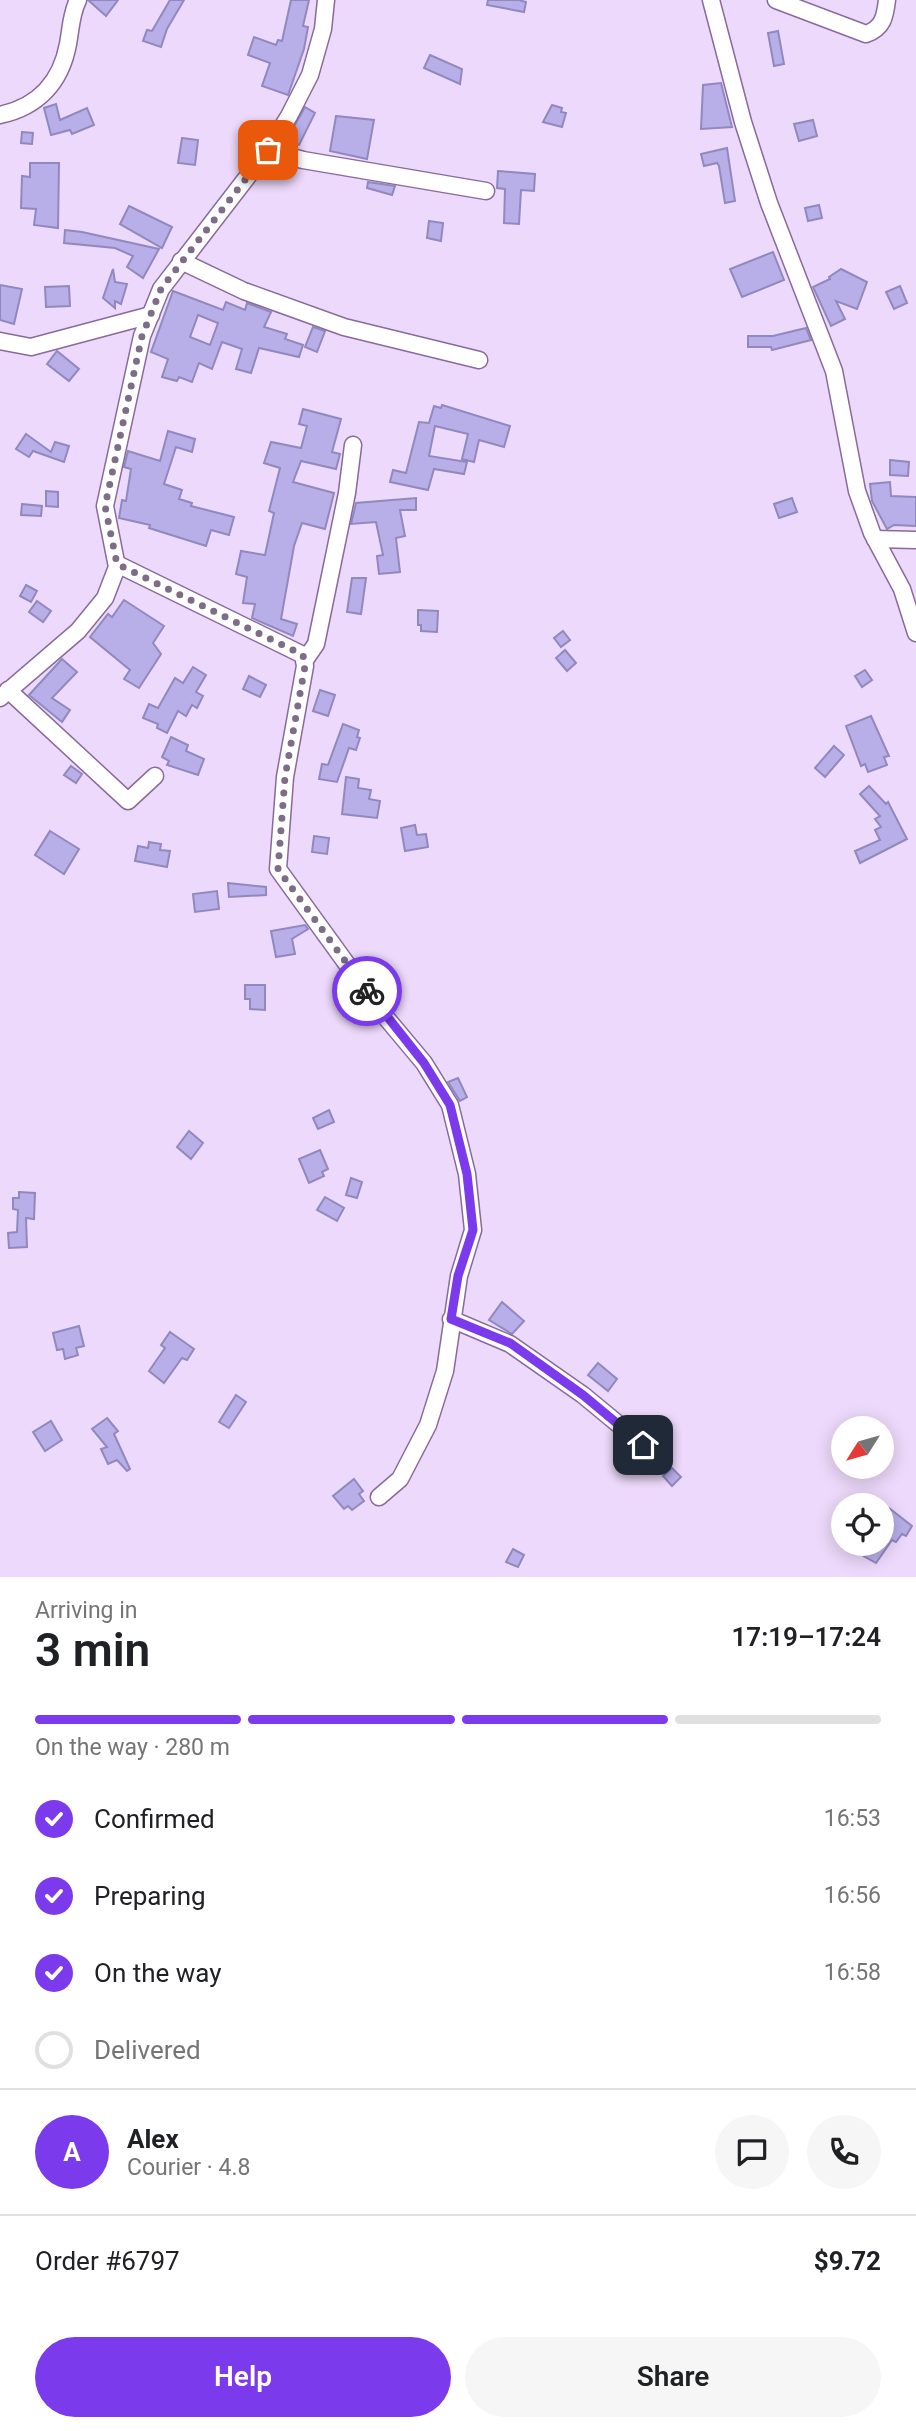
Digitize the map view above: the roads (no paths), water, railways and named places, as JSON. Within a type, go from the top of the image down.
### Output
[{"type":"street","points":[[0,115],[21,110],[52,87],[68,48],[78,0]]},
{"type":"street","points":[[155,776],[128,801],[4,694],[78,631],[105,598],[117,564],[105,506],[142,336],[161,289],[268,150],[310,75],[323,29],[326,0]]},
{"type":"street","points":[[711,0],[743,122],[769,203],[834,371],[857,491],[875,539],[902,589],[916,633]]},
{"type":"street","points":[[776,0],[866,34],[874,31],[884,20],[887,0]]},
{"type":"street","points":[[268,150],[303,160],[486,191]]},
{"type":"street","points":[[181,261],[244,291],[344,327],[479,360]]},
{"type":"street","points":[[0,341],[31,347],[150,315]]},
{"type":"street","points":[[353,445],[347,493],[316,644],[305,660],[285,777],[278,869],[383,1014],[424,1063],[450,1105],[467,1174],[473,1230],[458,1276],[445,1371],[428,1425],[400,1479],[379,1497]]},
{"type":"street","points":[[875,539],[916,540]]},
{"type":"street","points":[[117,564],[303,655],[305,660]]},
{"type":"street","points":[[451,1319],[510,1343],[583,1395],[663,1461]]}]
